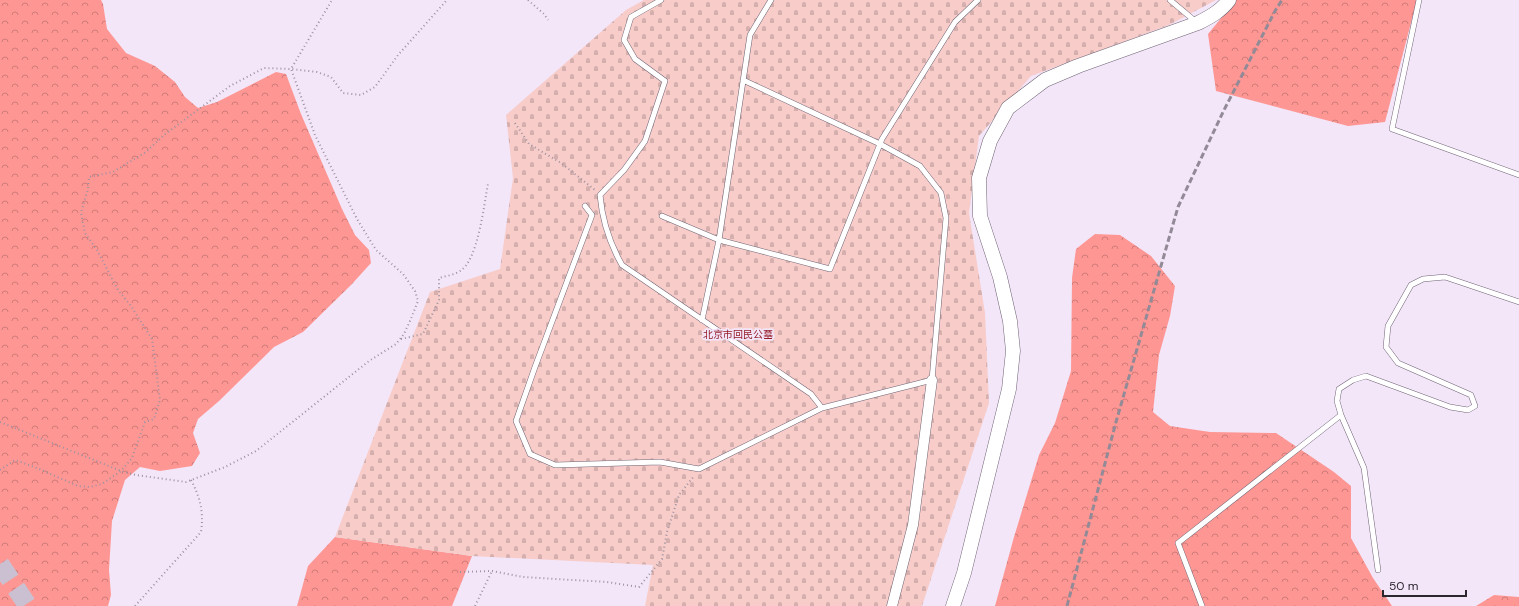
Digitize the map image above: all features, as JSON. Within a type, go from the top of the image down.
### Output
[{"type":"street","points":[[953,606],[964,573],[1009,389],[1013,351],[1010,321],[1000,277],[980,216],[979,178],[990,141],[1008,108],[1045,80],[1078,66],[1198,23],[1211,17],[1224,7],[1229,0]]},
{"type":"street","points":[[892,606],[914,525],[932,380]]},
{"type":"lane","points":[[660,0],[631,18],[624,40],[635,59],[666,81],[645,141],[624,170],[600,195],[601,206],[615,252],[622,265],[811,394],[822,408]]},
{"type":"lane","points":[[702,320],[719,240],[750,34],[771,0]]},
{"type":"lane","points":[[662,216],[719,240],[830,269],[880,144],[955,22],[978,0]]},
{"type":"lane","points":[[1170,0],[1198,23]]},
{"type":"lane","points":[[1419,0],[1392,129],[1519,175]]},
{"type":"lane","points":[[585,206],[592,215],[534,367],[516,421],[530,454],[555,466],[660,462],[699,469],[822,408],[932,380],[946,218],[941,192],[920,166],[880,144],[743,80]]},
{"type":"lane","points":[[1378,570],[1364,468],[1341,415],[1337,401],[1339,389],[1353,380],[1366,376],[1450,407],[1468,410],[1475,406],[1471,395],[1398,363],[1386,347],[1388,326],[1411,285],[1423,279],[1444,277],[1519,302]]},
{"type":"lane","points":[[1202,606],[1178,543],[1341,415]]},
{"type":"path","points":[[291,69],[332,0]]},
{"type":"path","points":[[0,470],[15,460],[78,486],[90,487],[102,484],[121,471],[132,458],[145,422],[154,419],[160,400],[152,339],[131,306],[118,290],[97,250],[85,233],[81,213],[88,189],[89,177],[113,172],[146,152],[164,135],[230,86],[264,68],[317,72],[331,77],[343,93],[361,95],[375,87],[398,55],[447,0]]},
{"type":"path","points":[[528,0],[544,14],[548,20]]},
{"type":"path","points":[[0,422],[136,476],[186,482],[256,451],[369,361],[396,344],[404,334],[418,301],[415,291],[403,274],[376,250],[356,219],[315,135],[291,69]]},
{"type":"path","points":[[515,123],[529,144],[561,163],[600,195]]},
{"type":"path","points":[[400,339],[423,334],[439,300],[439,278],[461,271],[470,260],[476,244],[488,184]]},
{"type":"path","points":[[460,572],[492,571],[523,577],[607,582],[639,587],[662,559],[667,532],[679,495],[699,469]]},
{"type":"path","points":[[135,606],[201,532],[203,519],[202,509],[197,492],[191,480]]},
{"type":"path","points":[[475,606],[492,571]]},
{"type":"green space","points":[[0,0],[101,0],[107,29],[126,53],[155,66],[175,82],[185,97],[198,108],[217,102],[276,72],[286,74],[301,114],[342,209],[355,235],[369,250],[371,263],[352,284],[303,332],[274,347],[219,401],[198,419],[193,433],[200,453],[192,466],[160,471],[140,467],[125,480],[112,521],[109,570],[111,595],[108,606],[0,606]]},
{"type":"green space","name":"北京市回民公墓","points":[[644,0],[1216,0],[1169,25],[1031,76],[979,136],[969,213],[985,313],[989,403],[922,606],[645,606],[653,565],[472,556],[335,537],[430,292],[500,269],[513,178],[506,115],[626,10]]},
{"type":"green space","points":[[1236,0],[1417,0],[1385,122],[1348,126],[1216,91],[1208,34]]},
{"type":"green space","points":[[1095,234],[1120,235],[1151,256],[1175,286],[1170,316],[1159,355],[1153,412],[1170,426],[1210,432],[1276,433],[1334,472],[1351,486],[1351,538],[1373,578],[1392,606],[995,606],[1039,455],[1055,423],[1071,371],[1072,278],[1076,249]]},
{"type":"green space","points":[[335,537],[472,556],[452,606],[297,606],[308,566]]},
{"type":"green space","points":[[1494,595],[1519,597],[1519,606],[1476,606]]},
{"type":"tunnel","points":[[0,564],[28,606]]},
{"type":"railway","points":[[1067,606],[1116,422],[1178,207],[1224,110],[1282,0]]}]
